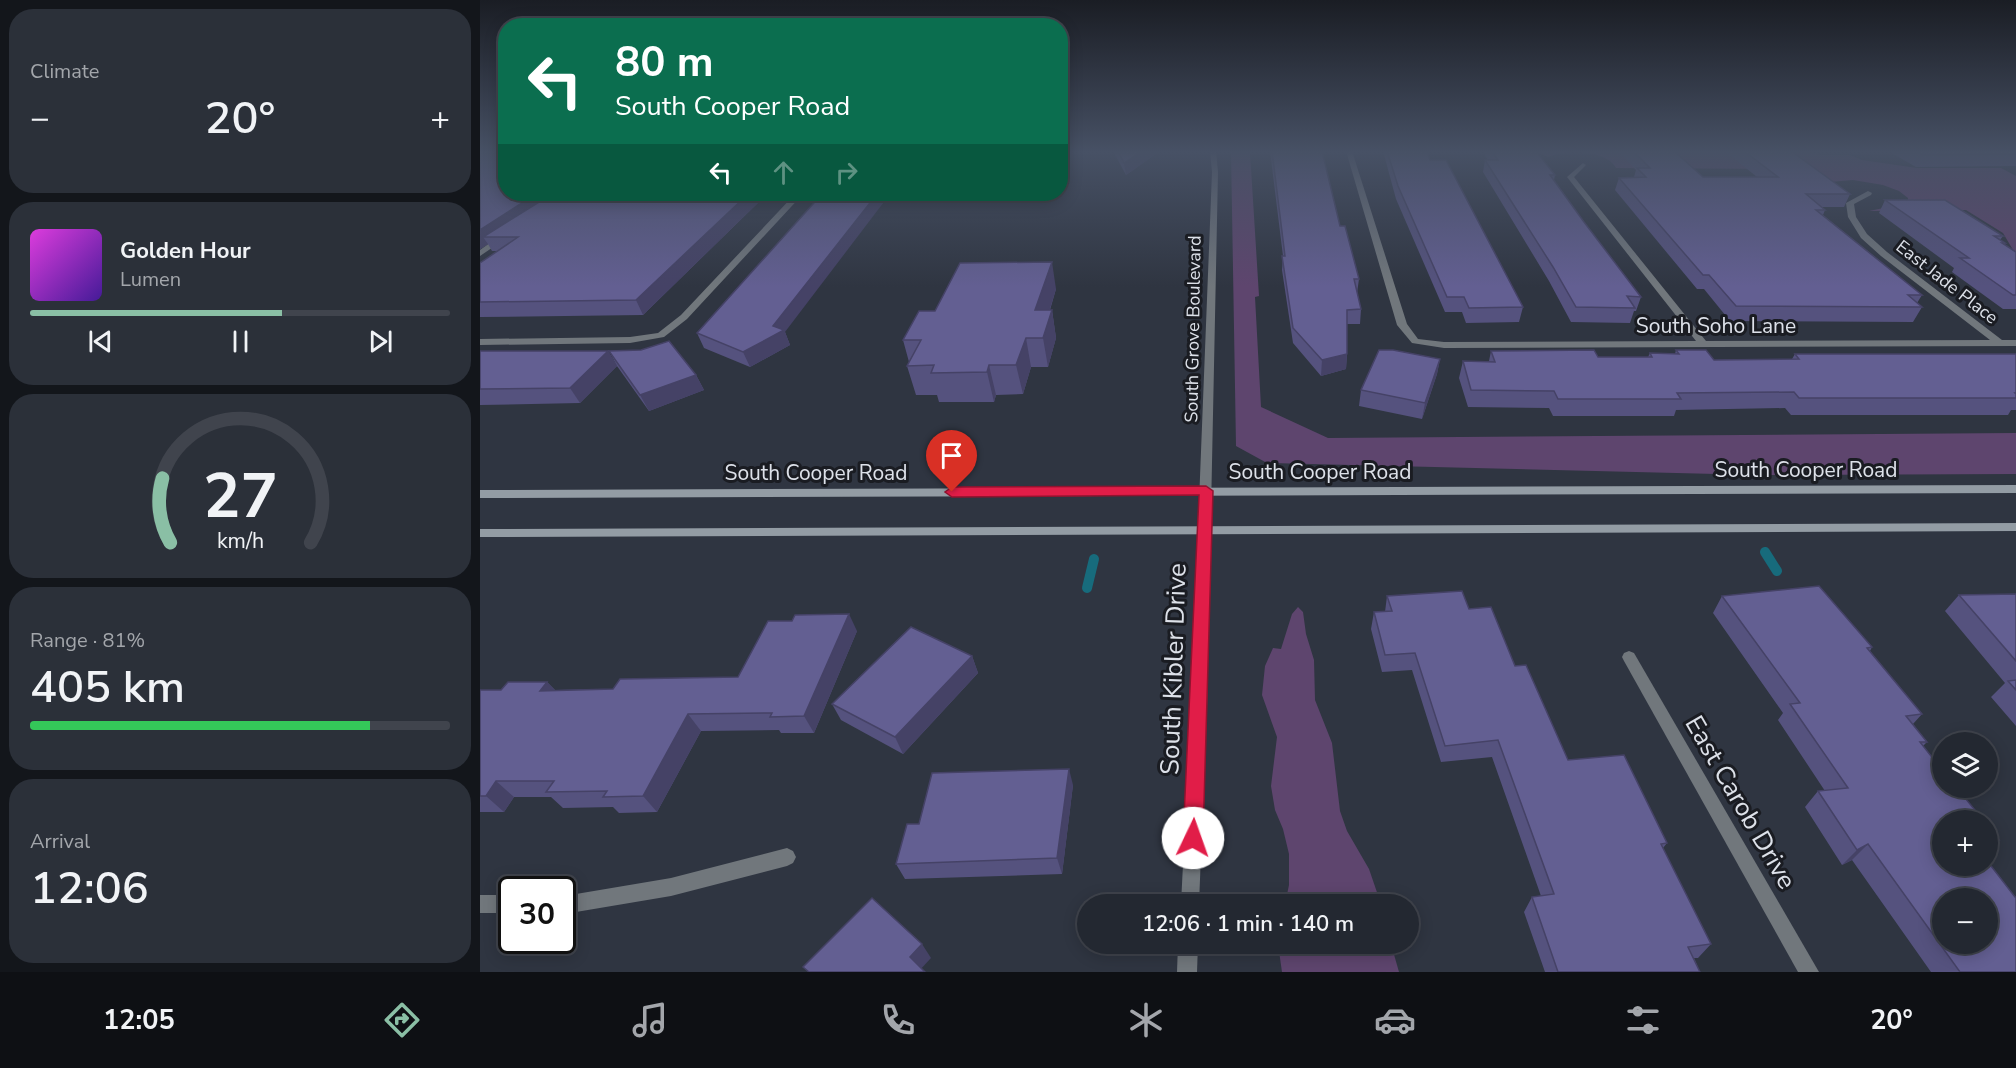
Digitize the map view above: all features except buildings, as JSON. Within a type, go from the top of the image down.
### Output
[{"type":"main road","name":"South Cooper Road","points":[[480,494],[2016,489]]},
{"type":"main road","points":[[480,533],[2016,526]]},
{"type":"street","name":"South Grove Boulevard","points":[[1205,508],[1214,196]]},
{"type":"street","name":"South Soho Lane","points":[[1363,196],[1402,325],[1415,341],[1444,345],[2016,343]]},
{"type":"street","points":[[1585,196],[1703,344]]},
{"type":"street","name":"East Jade Place","points":[[1862,196],[1850,203],[1852,217],[1864,236],[2000,343]]},
{"type":"street","points":[[480,342],[630,340],[661,335],[684,317],[792,201]]},
{"type":"street","points":[[480,254],[509,234]]},
{"type":"street","name":"South Kibler Drive","points":[[1190,894],[1205,508]]},
{"type":"street","name":"East Carob Drive","points":[[1629,657],[1809,972]]},
{"type":"street","points":[[576,903],[671,887],[787,857]]},
{"type":"street","points":[[480,904],[498,904]]},
{"type":"street","points":[[1186,972],[1187,954]]},
{"type":"shaded area","points":[[1232,196],[1253,196],[1259,296],[1255,297],[1261,407],[1328,438],[2016,433],[2016,474],[1757,475],[1267,463],[1236,446]]},
{"type":"shaded area","points":[[1906,196],[2016,196],[2016,255],[2003,233],[1966,210],[1869,211],[1908,203]]},
{"type":"shaded area","points":[[1298,607],[1303,612],[1306,634],[1314,660],[1315,700],[1332,743],[1340,811],[1347,831],[1369,869],[1378,894],[1287,894],[1289,854],[1283,829],[1275,810],[1271,786],[1277,737],[1262,695],[1265,666],[1273,648],[1281,649],[1292,614]]},
{"type":"shaded area","points":[[1279,954],[1394,954],[1399,972],[1282,972]]},
{"type":"waterway","points":[[1765,552],[1777,571]]},
{"type":"waterway","points":[[1087,588],[1094,559]]},
{"type":"route","points":[[952,492],[1206,491],[1193,838]]}]
